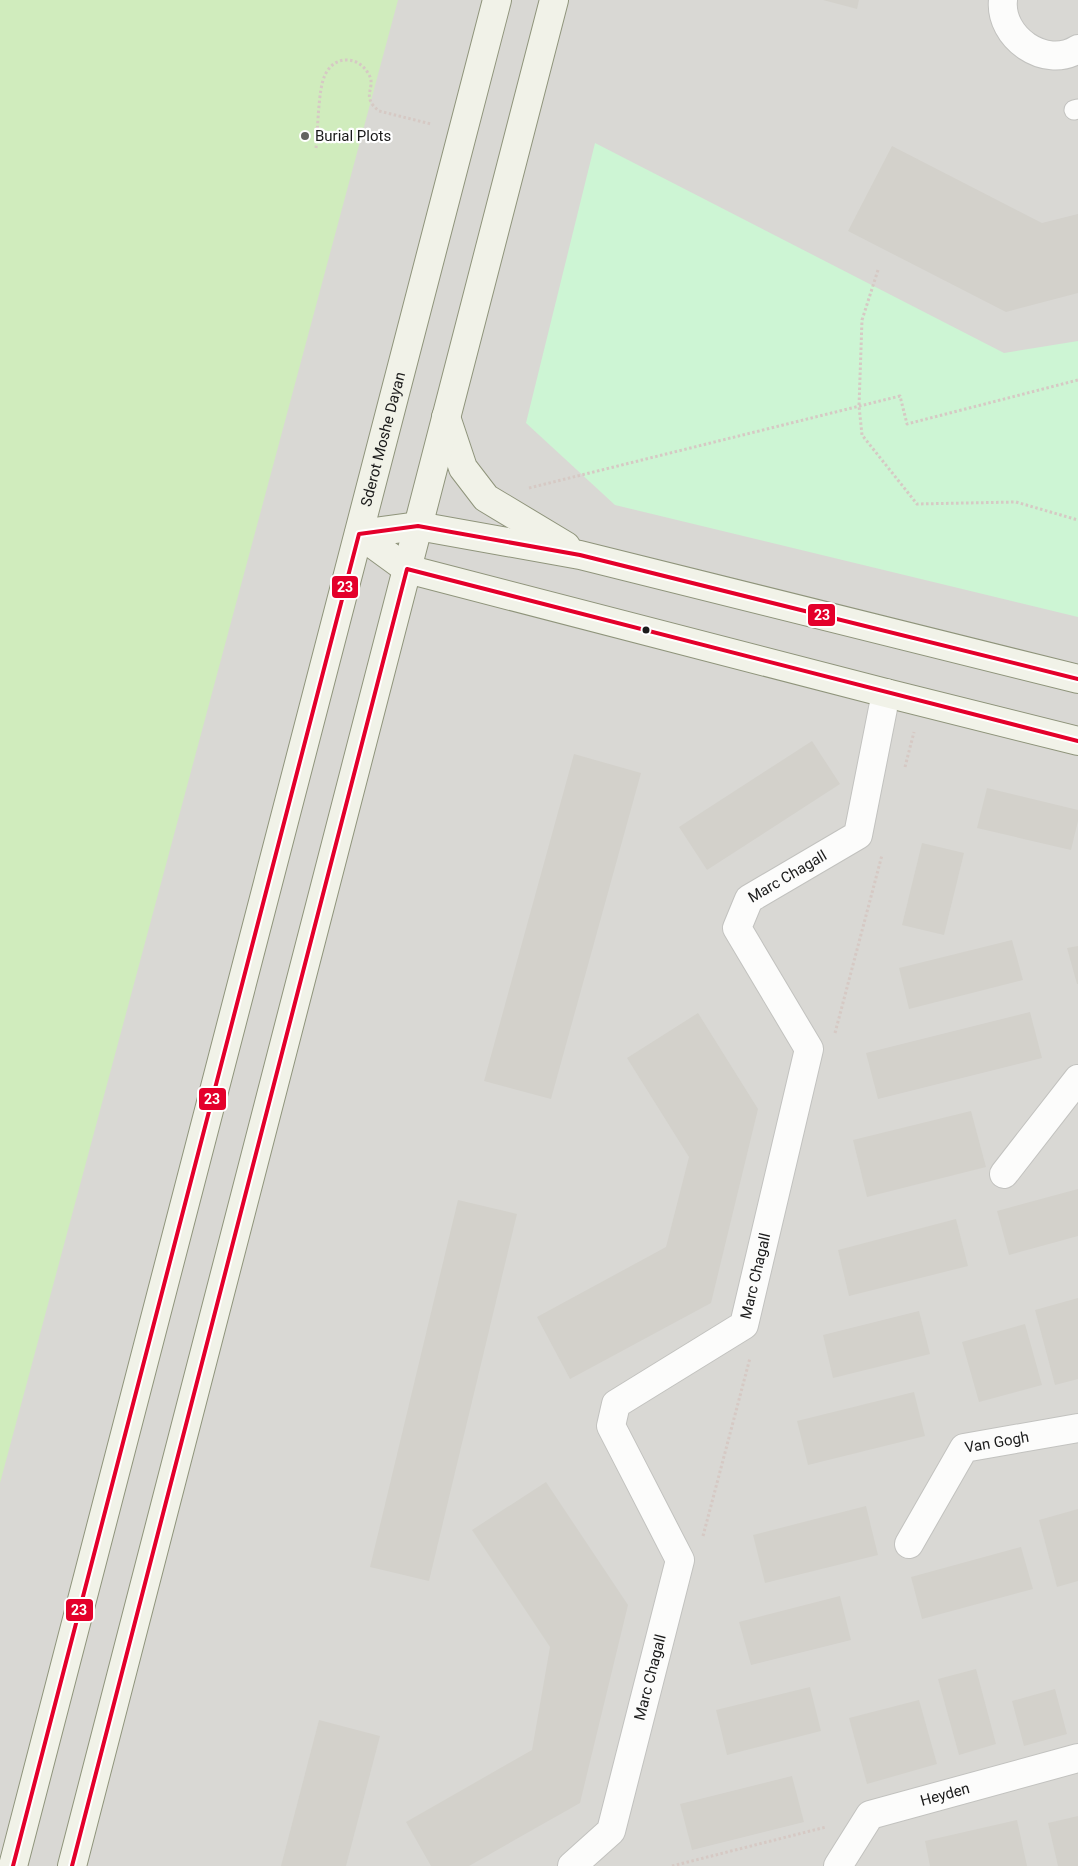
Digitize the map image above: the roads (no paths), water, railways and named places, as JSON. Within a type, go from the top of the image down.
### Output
[{"type":"main road","name":"Sderot Moshe Dayan","points":[[14,1866],[497,0]]},
{"type":"main road","points":[[72,1866],[554,0]]},
{"type":"main road","points":[[446,417],[463,468],[486,498],[580,555]]},
{"type":"main road","points":[[359,534],[418,526],[580,555],[1078,679]]},
{"type":"main road","points":[[359,534],[407,569],[886,693],[1078,740]]},
{"type":"street","points":[[1003,0],[1006,20],[1013,35],[1025,46],[1041,53],[1057,56],[1078,49]]},
{"type":"street","name":"Marc Chagall","points":[[572,1866],[610,1831],[680,1560],[610,1426],[616,1404],[744,1325],[809,1050],[737,928],[749,899],[858,835],[886,693]]},
{"type":"street","points":[[1004,1174],[1078,1079]]},
{"type":"street","name":"Van Gogh","points":[[909,1544],[964,1448],[1078,1428]]},
{"type":"street","name":"Heyden","points":[[838,1866],[870,1815],[1078,1758]]},
{"type":"place","name":"Burial Plots","points":[[305,136]]}]
